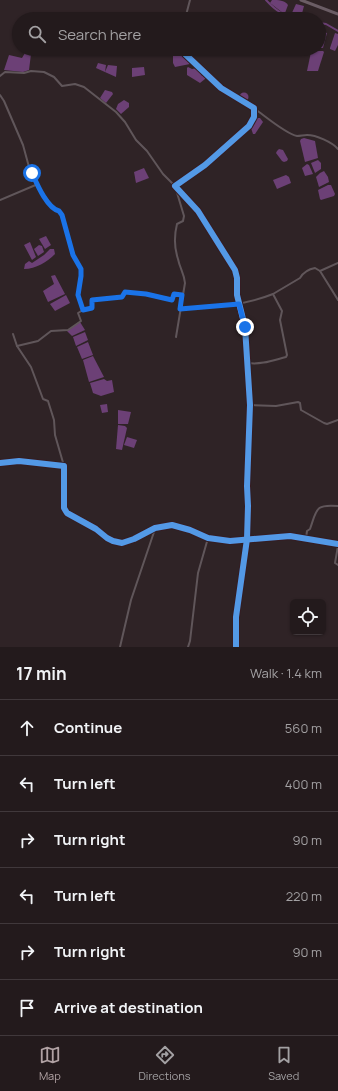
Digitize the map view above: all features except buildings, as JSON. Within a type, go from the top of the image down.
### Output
[{"type":"main road","points":[[301,0],[338,14]]},
{"type":"street","points":[[187,12],[190,0]]},
{"type":"street","points":[[313,5],[316,0]]},
{"type":"street","points":[[187,56],[200,70],[221,88],[254,108],[283,129],[297,136],[306,135],[315,137],[335,146],[338,149]]},
{"type":"street","points":[[0,76],[5,72],[44,72],[54,77],[62,86],[75,84],[84,87],[116,112],[125,122],[136,140],[198,211],[235,270],[237,278],[237,295],[245,327],[250,405],[247,539],[237,611],[236,647]]},
{"type":"street","points":[[0,94],[23,145],[29,167],[41,191],[55,210],[59,211],[62,215],[73,255],[81,269],[78,295],[83,310]]},
{"type":"street","points":[[175,186],[204,164],[248,126],[254,117],[254,108]]},
{"type":"street","points":[[0,200],[38,184]]},
{"type":"street","points":[[175,186],[184,216],[183,221],[177,224],[174,236],[178,260],[184,275],[185,283],[176,337]]},
{"type":"street","points":[[320,271],[338,263]]},
{"type":"street","points":[[180,309],[239,304],[260,299],[274,294],[300,278],[301,275],[315,268],[320,271],[338,300]]},
{"type":"street","points":[[17,346],[38,342],[51,331],[68,330],[81,321],[78,313],[92,308],[92,300],[122,297],[125,292],[146,294],[172,300],[174,294],[182,295]]},
{"type":"street","points":[[248,363],[266,363],[286,357],[287,355],[280,320],[282,312],[274,294]]},
{"type":"street","points":[[13,334],[17,346],[31,367],[43,399],[48,401],[54,420],[56,435],[64,466],[64,508],[68,513],[96,529],[107,538],[113,541],[125,543],[155,528],[172,524],[208,538],[230,541],[290,536],[306,538],[338,545],[335,563],[338,565]]},
{"type":"street","points":[[250,405],[276,406],[298,402],[300,403],[301,410],[324,424],[338,420]]},
{"type":"street","points":[[0,463],[19,461],[64,466]]},
{"type":"street","points":[[306,538],[307,531],[310,529],[319,508],[324,505],[338,506]]},
{"type":"street","points":[[120,647],[131,600],[155,528]]},
{"type":"street","points":[[188,647],[191,635],[198,573],[208,538]]},
{"type":"shaded area","points":[[272,0],[281,1],[288,5],[285,12],[282,12],[270,3]]},
{"type":"shaded area","points":[[296,4],[304,6],[302,12],[292,12]]},
{"type":"shaded area","points":[[335,33],[338,34],[338,45],[335,51],[330,48]]},
{"type":"shaded area","points":[[9,55],[22,58],[23,56],[31,56],[29,70],[23,72],[4,70]]},
{"type":"shaded area","points":[[173,56],[184,56],[190,64],[175,67],[173,63]]},
{"type":"shaded area","points":[[310,56],[323,56],[318,71],[307,71]]},
{"type":"shaded area","points":[[98,63],[106,65],[105,72],[108,65],[117,66],[116,77],[96,68]]},
{"type":"shaded area","points":[[144,67],[145,75],[132,77],[132,68]]},
{"type":"shaded area","points":[[188,67],[192,69],[197,68],[201,72],[201,75],[206,77],[205,79],[200,83],[187,75]]},
{"type":"shaded area","points":[[105,90],[112,92],[113,94],[106,103],[100,98]]},
{"type":"shaded area","points":[[244,92],[249,97],[244,102],[239,97]]},
{"type":"shaded area","points":[[124,100],[129,103],[129,107],[121,114],[116,109],[118,104]]},
{"type":"shaded area","points":[[257,118],[260,118],[263,122],[255,134],[253,134],[251,128]]},
{"type":"shaded area","points":[[304,138],[315,141],[318,158],[305,162],[300,141]]},
{"type":"shaded area","points":[[279,149],[283,150],[288,159],[287,161],[282,161],[276,153]]},
{"type":"shaded area","points":[[318,160],[321,163],[321,169],[315,173],[311,163]]},
{"type":"shaded area","points":[[307,164],[309,165],[313,174],[305,176],[302,168]]},
{"type":"shaded area","points":[[144,168],[149,178],[136,183],[134,172]]},
{"type":"shaded area","points":[[324,171],[329,182],[319,187],[316,177]]},
{"type":"shaded area","points":[[286,175],[289,177],[291,183],[277,189],[273,180]]},
{"type":"shaded area","points":[[331,185],[335,194],[334,196],[321,200],[318,190]]},
{"type":"shaded area","points":[[46,236],[51,245],[45,249],[39,239]]},
{"type":"shaded area","points":[[30,242],[36,257],[32,260],[24,245]]},
{"type":"shaded area","points":[[39,245],[42,246],[44,252],[38,256],[34,249]]},
{"type":"shaded area","points":[[50,249],[54,249],[55,254],[48,260],[37,266],[24,269],[25,264],[29,261],[32,263]]},
{"type":"shaded area","points":[[55,275],[65,294],[48,302],[43,291],[54,284],[51,276]]},
{"type":"shaded area","points":[[66,295],[70,303],[55,311],[50,304]]},
{"type":"shaded area","points":[[80,322],[85,330],[72,336],[67,331]]},
{"type":"shaded area","points":[[85,332],[88,340],[76,346],[73,337]]},
{"type":"shaded area","points":[[88,342],[93,355],[82,359],[77,347]]},
{"type":"shaded area","points":[[93,356],[104,377],[89,382],[83,360]]},
{"type":"shaded area","points":[[104,379],[107,381],[112,380],[114,392],[101,396],[93,393],[90,383]]},
{"type":"shaded area","points":[[107,404],[108,412],[102,413],[100,405]]},
{"type":"shaded area","points":[[118,410],[131,412],[128,424],[118,424]]},
{"type":"shaded area","points":[[118,425],[125,426],[127,428],[122,450],[116,449]]},
{"type":"shaded area","points":[[127,437],[137,440],[134,448],[124,445]]},
{"type":"waterway","points":[[266,0],[281,12]]},
{"type":"waterway","points":[[326,24],[338,31]]},
{"type":"cycle path","points":[[187,56],[221,88],[254,108],[254,117],[249,126],[205,165],[175,186],[198,211],[235,270],[237,278],[237,295],[245,327],[250,405],[247,486],[248,506],[247,539],[236,617],[236,647]]},
{"type":"cycle path","points":[[0,463],[19,461],[64,466],[64,508],[67,513],[96,529],[113,541],[122,543],[134,539],[155,528],[172,525],[190,530],[208,538],[230,541],[290,536],[338,544]]},
{"type":"route","points":[[32,173],[41,191],[55,210],[59,211],[62,215],[73,255],[76,263],[81,269],[78,295],[83,310],[92,308],[92,300],[122,297],[125,292],[135,292],[172,300],[174,294],[182,295],[180,309],[239,304],[245,327]]}]
